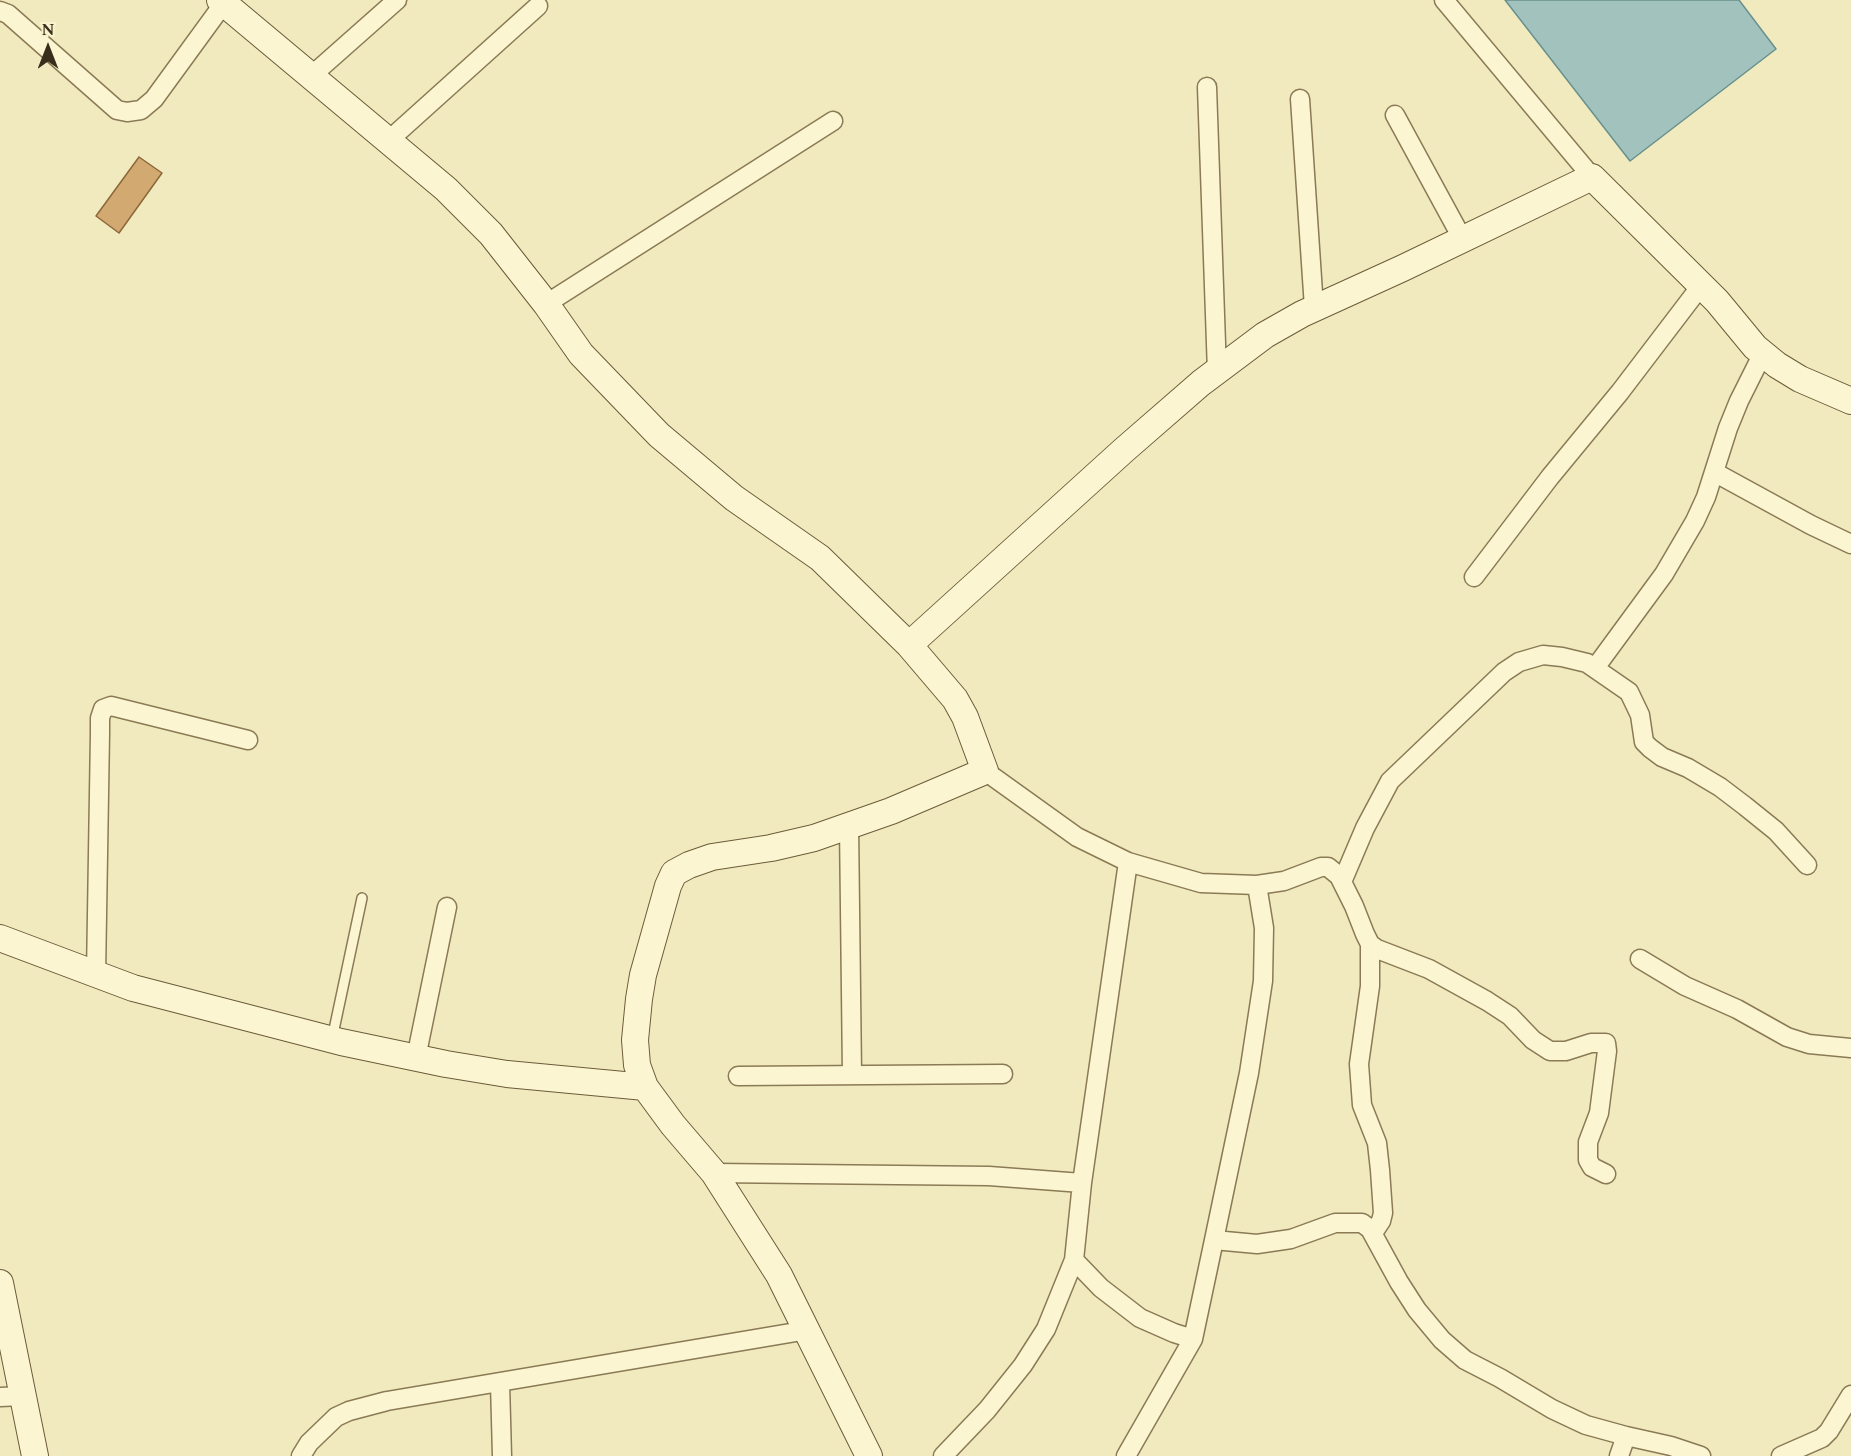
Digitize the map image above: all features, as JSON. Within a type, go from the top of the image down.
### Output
[{"type":"street","points":[[310,77],[397,0]]},
{"type":"street","points":[[1444,0],[1592,177],[1700,287],[1717,301],[1744,335],[1777,366],[1800,379],[1851,400]]},
{"type":"street","points":[[0,11],[8,14],[117,110],[127,112],[141,110],[154,99],[222,2],[467,209],[491,234],[546,304],[581,354],[659,435],[734,498],[820,558],[909,645],[956,699],[985,771],[1077,837],[1128,862],[1201,883],[1257,885],[1284,880],[1321,867],[1334,870],[1342,882],[1370,944],[1370,986],[1359,1064],[1362,1105],[1377,1143],[1380,1170],[1383,1213],[1373,1233]]},
{"type":"street","points":[[388,141],[538,6]]},
{"type":"street","points":[[1207,87],[1217,372]]},
{"type":"street","points":[[1300,99],[1314,308]]},
{"type":"street","points":[[1395,115],[1463,240]]},
{"type":"street","points":[[546,304],[833,121]]},
{"type":"street","points":[[909,645],[1124,450],[1264,335],[1314,308],[1463,240],[1592,177]]},
{"type":"street","points":[[1474,577],[1700,287]]},
{"type":"street","points":[[1595,668],[1664,574],[1695,521],[1706,497],[1739,401],[1763,353]]},
{"type":"street","points":[[1714,472],[1851,544]]},
{"type":"street","points":[[1342,882],[1365,828],[1390,781],[1504,672],[1519,662],[1543,655],[1587,663],[1629,692],[1640,715],[1644,742],[1650,748],[1662,757],[1688,768],[1720,787],[1776,831],[1807,865]]},
{"type":"street","points":[[96,975],[100,718],[103,709],[111,706],[248,740]]},
{"type":"street","points":[[869,1456],[779,1275],[714,1173],[673,1125],[645,1087],[637,1065],[635,1040],[639,999],[668,886],[674,873],[712,857],[771,848],[814,838],[891,811],[985,771]]},
{"type":"street","points":[[849,825],[852,1075]]},
{"type":"street","points":[[943,1456],[987,1410],[1023,1365],[1046,1329],[1074,1260],[1082,1183],[1128,862]]},
{"type":"street","points":[[1126,1456],[1193,1339],[1249,1073],[1263,981],[1264,928],[1257,885]]},
{"type":"street","points":[[416,1058],[447,907]]},
{"type":"street","points":[[0,938],[96,975],[164,996],[332,1040],[507,1074],[645,1087]]},
{"type":"street","points":[[1370,944],[1385,953],[1429,969],[1487,1001],[1510,1016],[1533,1040],[1550,1051],[1566,1052],[1591,1043],[1606,1043],[1600,1104],[1588,1142],[1588,1160],[1592,1167],[1606,1174]]},
{"type":"street","points":[[1640,959],[1685,986],[1737,1009],[1786,1037],[1809,1044],[1851,1048]]},
{"type":"street","points":[[738,1076],[1003,1074]]},
{"type":"street","points":[[714,1173],[989,1176],[1082,1183]]},
{"type":"street","points":[[1214,1240],[1257,1244],[1282,1241],[1326,1225],[1346,1222],[1362,1223],[1373,1233],[1417,1310],[1442,1340],[1465,1360],[1500,1378],[1552,1410],[1586,1425],[1671,1446],[1701,1456]]},
{"type":"street","points":[[1074,1260],[1101,1288],[1140,1317],[1193,1339]]},
{"type":"street","points":[[0,1283],[12,1397],[35,1456]]},
{"type":"street","points":[[301,1456],[322,1428],[349,1411],[387,1401],[808,1330]]},
{"type":"street","points":[[500,1383],[502,1456]]},
{"type":"street","points":[[1781,1456],[1822,1438],[1829,1431],[1851,1395]]},
{"type":"street","points":[[1619,1456],[1626,1436]]},
{"type":"lane","points":[[332,1040],[362,898]]},
{"type":"water","points":[[1505,0],[1739,0],[1776,49],[1630,161]]},
{"type":"building","points":[[139,157],[162,173],[119,233],[96,216]]}]
